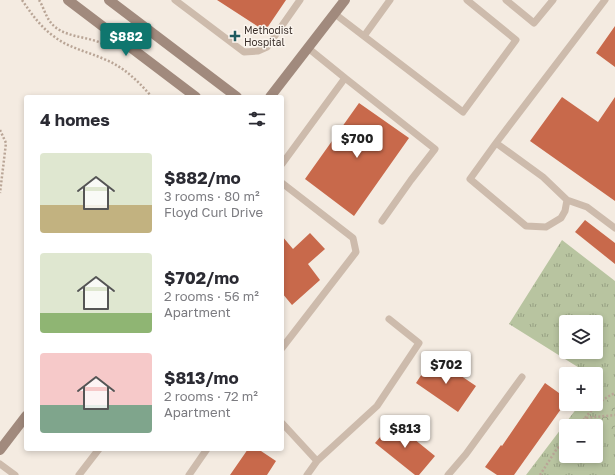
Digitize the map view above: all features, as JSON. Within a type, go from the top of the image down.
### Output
[{"type":"street","points":[[68,0],[193,95]]},
{"type":"street","points":[[109,0],[234,95]]},
{"type":"street","points":[[272,95],[345,0]]},
{"type":"street","points":[[0,450],[24,419]]},
{"type":"lane","points":[[175,0],[244,52],[258,51],[267,47],[300,0]]},
{"type":"lane","points":[[364,36],[390,0]]},
{"type":"lane","points":[[335,14],[463,112],[516,40],[467,0]]},
{"type":"lane","points":[[506,0],[534,23],[553,0]]},
{"type":"lane","points":[[567,200],[565,211],[561,218],[546,227],[526,226],[470,180],[496,143],[605,0]]},
{"type":"lane","points":[[308,48],[435,149],[382,221]]},
{"type":"lane","points":[[284,161],[345,78]]},
{"type":"lane","points":[[496,143],[543,177],[567,200],[587,207],[615,228]]},
{"type":"lane","points":[[284,185],[353,238],[356,252],[284,345]]},
{"type":"lane","points":[[307,475],[317,461],[377,406],[419,343],[389,319]]},
{"type":"lane","points":[[448,475],[466,454],[522,377]]},
{"type":"lane","points":[[284,424],[317,461]]},
{"type":"lane","points":[[79,475],[98,451]]},
{"type":"lane","points":[[189,475],[206,451]]},
{"type":"lane","points":[[0,464],[15,475]]},
{"type":"path","points":[[22,0],[40,24],[52,35],[78,50],[106,59],[120,67],[139,82],[150,95]]},
{"type":"path","points":[[40,0],[49,21],[56,28],[72,36],[90,38],[110,48]]},
{"type":"path","points":[[0,130],[6,143],[0,193]]},
{"type":"path","points":[[585,418],[594,406],[604,398],[615,393]]},
{"type":"path","points":[[585,418],[615,415]]},
{"type":"path","points":[[540,475],[559,447]]},
{"type":"green space","points":[[562,240],[615,281],[615,475],[526,475],[559,432],[559,463],[603,463],[603,419],[569,419],[575,411],[603,411],[603,367],[578,367],[565,359],[603,359],[603,315],[559,315],[559,355],[509,324]]},
{"type":"green space","points":[[615,396],[615,433],[609,434],[603,430],[603,419],[595,419],[598,411],[603,411],[603,402]]},
{"type":"building","points":[[217,0],[286,0],[265,31]]},
{"type":"building","points":[[615,26],[615,67],[596,53]]},
{"type":"building","points":[[562,97],[598,122],[615,97],[615,201],[530,141]]},
{"type":"building","points":[[359,103],[409,138],[354,216],[305,179]]},
{"type":"building","points":[[585,220],[615,243],[615,264],[575,232]]},
{"type":"building","points":[[310,233],[325,249],[308,264],[320,280],[292,305],[284,295],[284,238],[293,249]]},
{"type":"building","points":[[433,357],[476,386],[458,412],[416,383]]},
{"type":"building","points":[[545,383],[559,393],[560,411],[514,475],[497,475],[485,467],[501,445],[502,446]]},
{"type":"building","points":[[393,422],[435,456],[419,475],[415,475],[375,443]]},
{"type":"building","points":[[247,451],[261,451],[276,461],[267,475],[230,475]]},
{"type":"place","name":"Methodist Hospital","points":[[235,36]]}]
